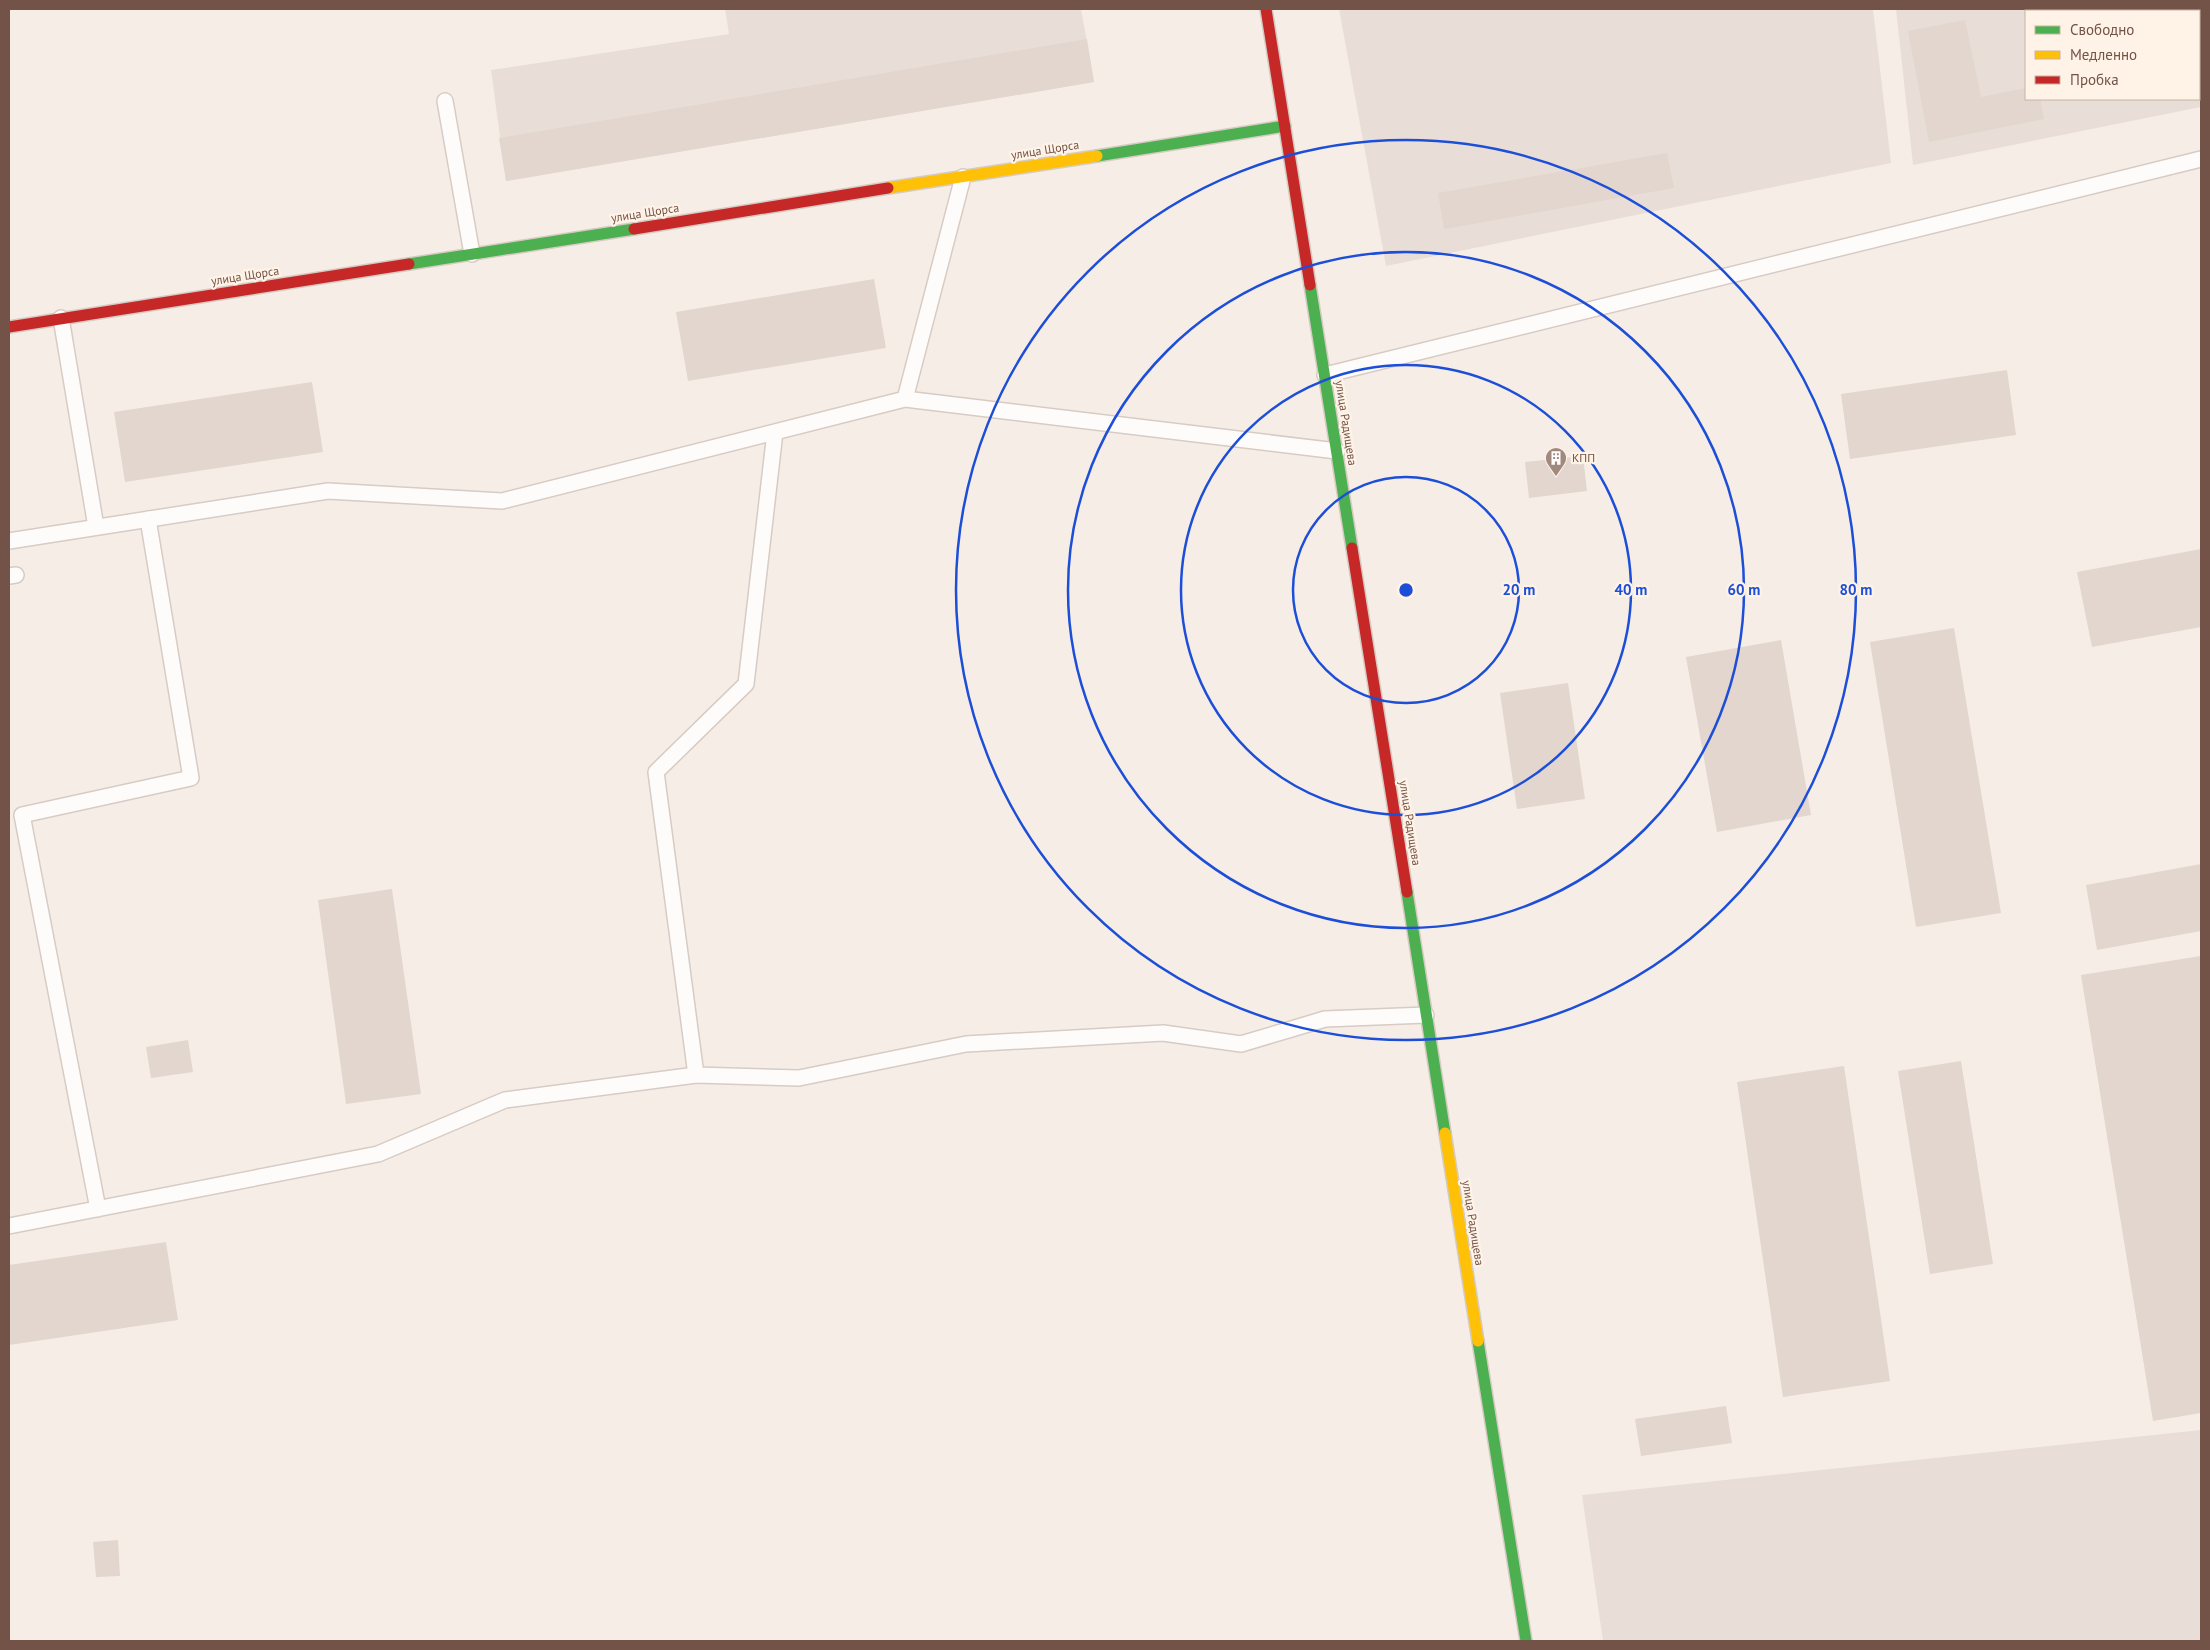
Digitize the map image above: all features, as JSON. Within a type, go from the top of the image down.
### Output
[{"type":"street","name":"улица Радищева","points":[[1266,9],[1526,1641]]},
{"type":"street","name":"улица Щорса","points":[[9,327],[1285,126]]},
{"type":"lane","points":[[445,101],[472,254]]},
{"type":"lane","points":[[1325,375],[2201,159]]},
{"type":"lane","points":[[905,399],[963,177]]},
{"type":"lane","points":[[61,318],[96,527]]},
{"type":"lane","points":[[9,541],[328,491],[502,501],[905,399],[1337,451]]},
{"type":"lane","points":[[696,1075],[656,772],[746,684],[775,432]]},
{"type":"lane","points":[[98,1209],[22,815],[191,778],[148,519]]},
{"type":"lane","points":[[9,1226],[378,1154],[505,1100],[696,1075],[799,1078],[966,1044],[1163,1033],[1241,1044],[1325,1019],[1426,1015]]},
{"type":"shaded area","points":[[725,9],[1081,9],[1094,82],[506,181],[491,70],[729,34]]},
{"type":"shaded area","points":[[1339,9],[1873,9],[1891,163],[1386,266]]},
{"type":"shaded area","points":[[1896,9],[2201,9],[2201,107],[1913,165]]},
{"type":"shaded area","points":[[2201,1430],[2201,1641],[1603,1641],[1582,1495]]},
{"type":"building","points":[[1965,20],[1981,97],[2025,88],[2025,100],[2040,100],[2044,119],[1929,142],[1908,31]]},
{"type":"building","points":[[1087,39],[1094,82],[506,181],[499,138]]},
{"type":"building","points":[[1667,153],[1674,188],[1444,229],[1438,193]]},
{"type":"building","points":[[874,279],[886,348],[688,381],[676,312]]},
{"type":"building","points":[[2007,370],[2016,435],[1850,459],[1841,394]]},
{"type":"building","points":[[312,382],[323,452],[125,482],[114,412]]},
{"type":"building","name":"КПП","points":[[1583,456],[1587,491],[1529,498],[1525,462]]},
{"type":"building","points":[[2201,549],[2201,627],[2092,647],[2077,572]]},
{"type":"building","points":[[1954,628],[2001,913],[1916,927],[1870,642]]},
{"type":"building","points":[[1781,640],[1811,815],[1717,832],[1686,657]]},
{"type":"building","points":[[1568,683],[1585,799],[1517,809],[1500,693]]},
{"type":"building","points":[[2201,864],[2201,931],[2097,950],[2086,885]]},
{"type":"building","points":[[392,889],[421,1094],[346,1104],[318,900]]},
{"type":"building","points":[[2201,956],[2201,1413],[2153,1421],[2081,975]]},
{"type":"building","points":[[188,1040],[193,1072],[151,1078],[146,1047]]},
{"type":"building","points":[[1961,1061],[1993,1264],[1930,1274],[1898,1071]]},
{"type":"building","points":[[1844,1066],[1890,1381],[1783,1397],[1737,1082]]},
{"type":"building","points":[[166,1242],[178,1320],[9,1345],[9,1265]]},
{"type":"building","points":[[1726,1406],[1732,1443],[1641,1456],[1635,1419]]},
{"type":"building","points":[[118,1540],[120,1576],[96,1577],[93,1542]]},
{"type":"traffic: fast","points":[[1097,156],[1285,126]]},
{"type":"traffic: fast","points":[[409,264],[634,229]]},
{"type":"traffic: fast","points":[[1310,285],[1352,548]]},
{"type":"traffic: fast","points":[[1407,892],[1445,1133]]},
{"type":"traffic: fast","points":[[1478,1341],[1526,1641]]},
{"type":"traffic: slow","points":[[888,188],[1097,156]]},
{"type":"traffic: slow","points":[[1445,1133],[1478,1341]]},
{"type":"traffic: jam","points":[[1266,9],[1310,285]]},
{"type":"traffic: jam","points":[[634,229],[888,188]]},
{"type":"traffic: jam","points":[[9,327],[409,264]]},
{"type":"traffic: jam","points":[[1352,548],[1407,892]]},
{"type":"place","name":"КПП","points":[[1556,477]]}]
